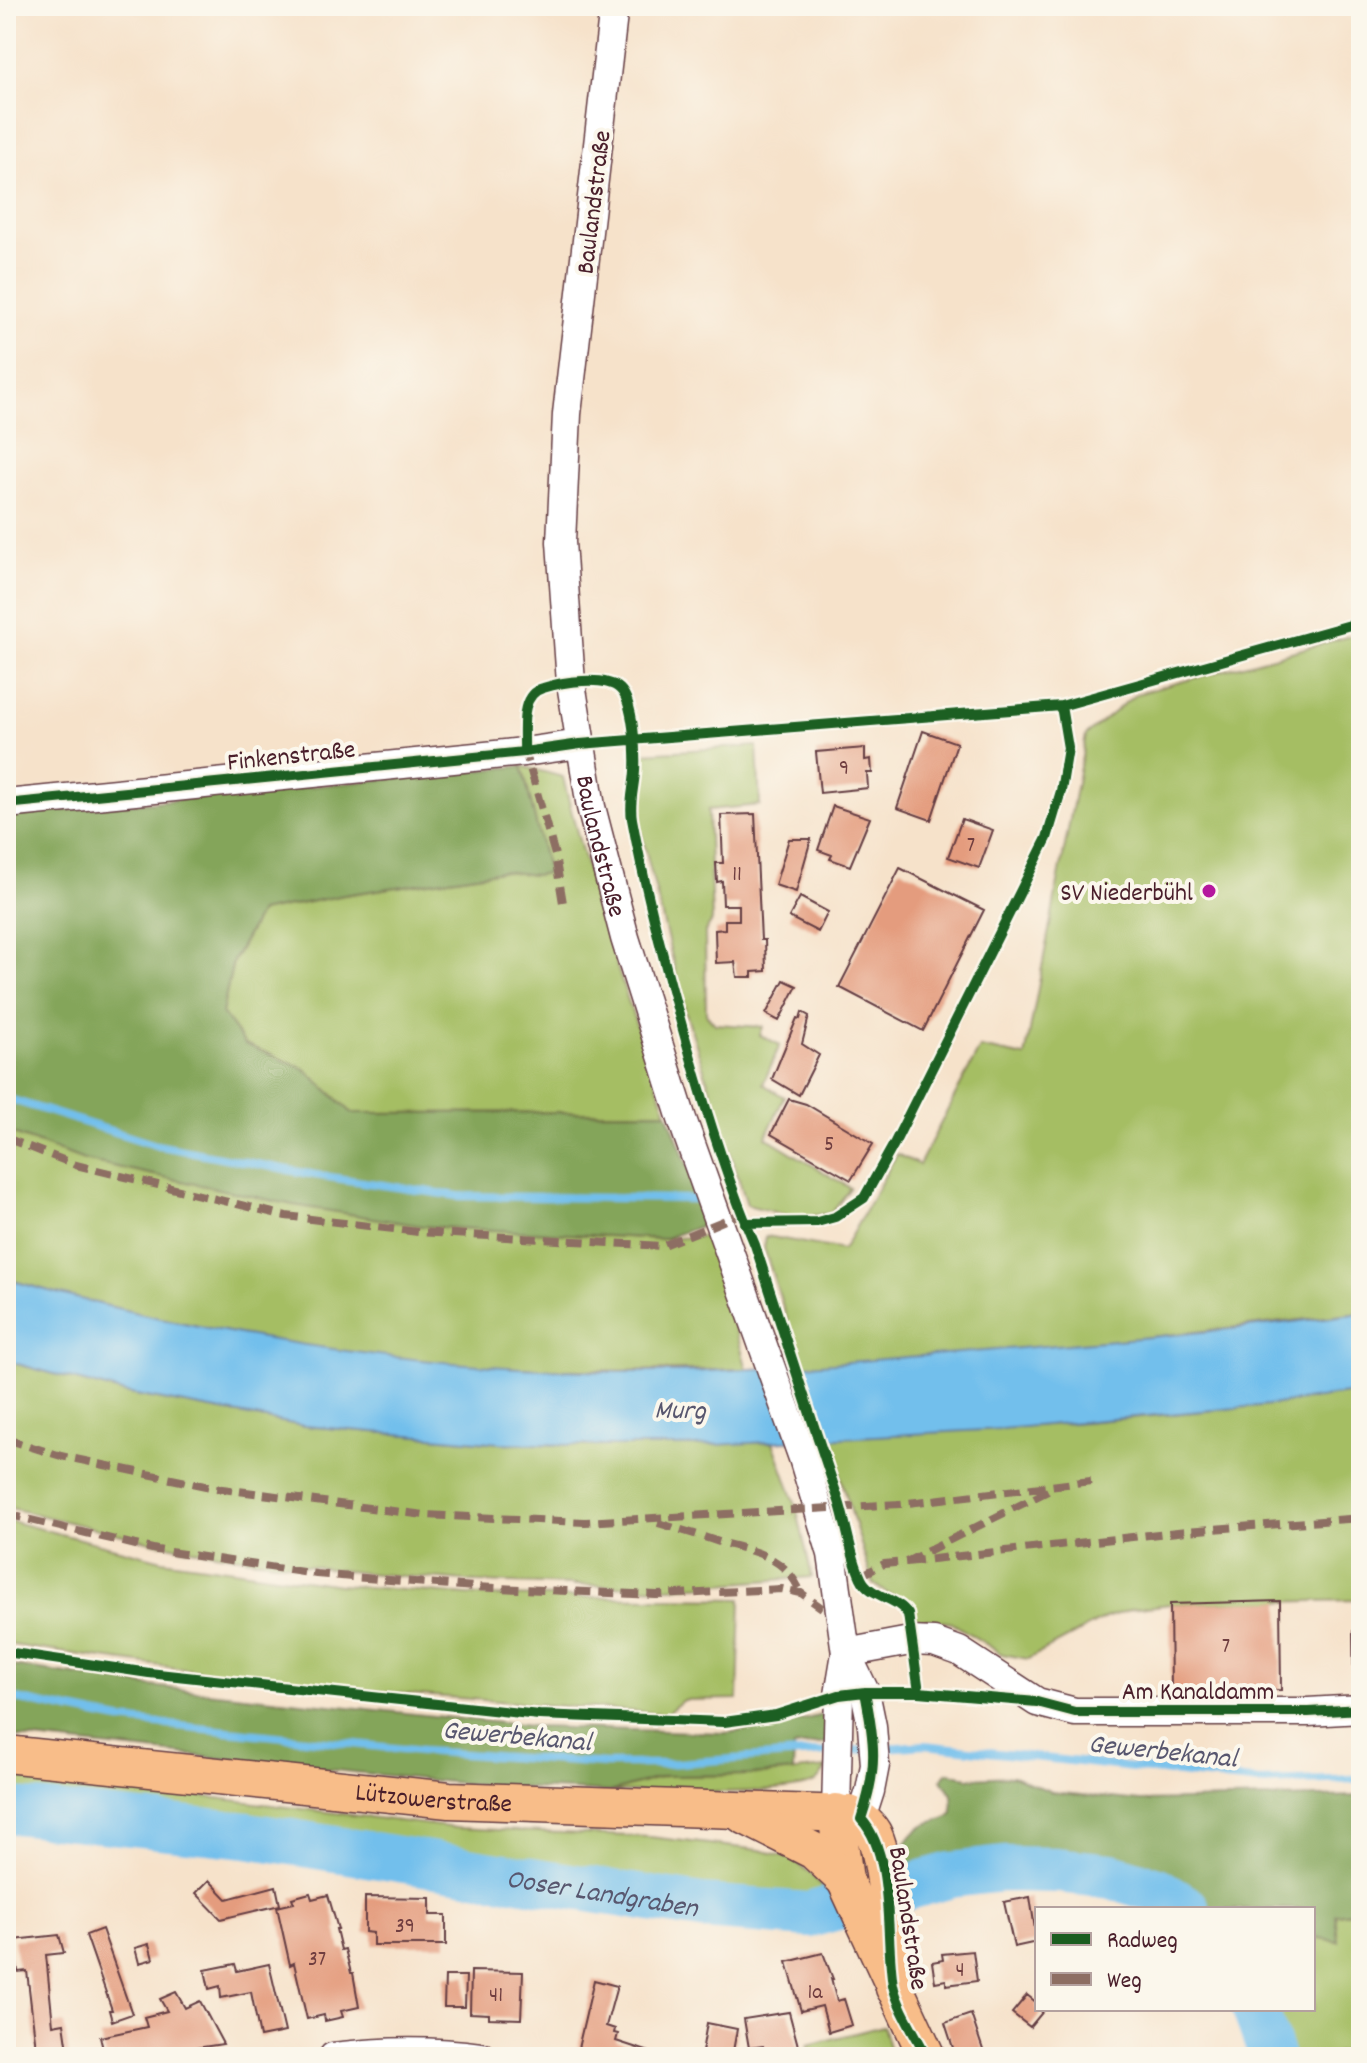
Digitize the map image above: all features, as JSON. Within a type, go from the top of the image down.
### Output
[{"type":"main road","name":"Lützowerstraße","points":[[6,1754],[449,1800],[849,1815]]},
{"type":"main road","points":[[732,1809],[814,1851],[863,1899]]},
{"type":"main road","name":"Baulandstraße","points":[[849,1815],[871,1829],[883,1873],[863,1899]]},
{"type":"main road","name":"Baulandstraße","points":[[849,1815],[863,1899],[894,1988],[927,2057]]},
{"type":"street","name":"Baulandstraße","points":[[614,6],[567,414],[561,526],[571,683],[600,845],[625,938],[682,1119],[803,1458],[832,1554],[846,1653],[837,1763],[849,1815]]},
{"type":"street","name":"Finkenstraße","points":[[6,804],[580,744]]},
{"type":"street","name":"Am Kanaldamm","points":[[846,1653],[910,1641],[934,1642],[959,1651],[1037,1702],[1075,1712],[1308,1712],[1361,1709]]},
{"type":"street","name":"Baulandstraße","points":[[846,1653],[865,1692],[875,1765],[870,1791],[849,1815]]},
{"type":"street","points":[[333,2057],[377,2052],[456,2053],[482,2057]]},
{"type":"green space","name":"SV Niederbühl","points":[[1361,633],[1361,1313],[1116,1341],[802,1366],[764,1248],[766,1236],[843,1250],[897,1154],[919,1165],[980,1048],[1025,1057],[1086,735],[1136,694]]},
{"type":"green space","points":[[757,746],[760,805],[708,810],[712,921],[705,932],[706,1014],[715,1024],[763,1027],[760,1035],[780,1045],[763,1084],[784,1097],[766,1137],[850,1188],[832,1213],[797,1218],[747,1205],[685,1010],[636,811],[643,753]]},
{"type":"green space","points":[[522,766],[563,777],[610,946],[667,1112],[352,1113],[305,1069],[245,1044],[222,1013],[233,962],[260,912],[344,895],[502,871],[534,875],[548,873]]},
{"type":"green space","points":[[522,766],[548,873],[534,875],[502,871],[344,895],[260,912],[233,961],[222,1013],[245,1044],[305,1069],[352,1113],[667,1112],[710,1223],[663,1239],[423,1226],[293,1205],[84,1160],[6,1131],[6,816]]},
{"type":"green space","points":[[6,1131],[84,1160],[423,1226],[662,1239],[708,1236],[747,1369],[528,1369],[374,1355],[187,1324],[6,1279]]},
{"type":"green space","points":[[6,1361],[125,1393],[304,1426],[501,1443],[607,1446],[773,1442],[796,1506],[812,1577],[669,1588],[477,1582],[364,1573],[155,1543],[6,1507]]},
{"type":"green space","points":[[1361,1392],[1361,1600],[1170,1604],[1132,1609],[1105,1618],[1028,1659],[1002,1654],[952,1623],[926,1619],[918,1621],[903,1599],[873,1584],[829,1438],[1095,1421]]},
{"type":"green space","points":[[6,1520],[162,1560],[340,1585],[480,1596],[741,1599],[738,1699],[683,1700],[666,1714],[344,1688],[6,1644]]},
{"type":"green space","points":[[6,1665],[149,1686],[540,1727],[725,1733],[778,1726],[830,1713],[829,1743],[794,1747],[793,1771],[753,1775],[665,1776],[610,1792],[488,1786],[6,1736]]},
{"type":"green space","points":[[827,1768],[815,1782],[778,1790],[610,1792],[665,1776],[753,1775]]},
{"type":"green space","points":[[948,1772],[969,1778],[1013,1776],[1052,1792],[1140,1801],[1361,1796],[1361,1911],[1335,1914],[1338,1941],[1315,1937],[1315,1907],[1210,1907],[1180,1888],[1143,1874],[1086,1862],[979,1860],[945,1867],[908,1880],[904,1845],[921,1827],[953,1813],[952,1795],[942,1779]]},
{"type":"green space","points":[[6,1777],[168,1792],[456,1828],[650,1837],[760,1850],[791,1858],[810,1873],[830,1895],[843,1922],[776,1930],[738,1927],[488,1890],[312,1857],[6,1831]]},
{"type":"green space","points":[[1361,1911],[1361,2047],[1317,2057],[1285,2057],[1268,2011],[1315,2011],[1315,1937],[1338,1941],[1335,1914]]},
{"type":"green space","points":[[883,2026],[892,2057],[810,2057],[808,2045]]},
{"type":"water","name":"Murg","points":[[6,1279],[83,1300],[239,1334],[397,1357],[556,1370],[676,1372],[757,1369],[1210,1331],[1361,1313],[1361,1392],[1270,1405],[1002,1429],[697,1446],[501,1443],[304,1426],[125,1393],[6,1361]]},
{"type":"building","points":[[923,731],[957,743],[931,820],[897,808]]},
{"type":"building","points":[[865,748],[865,760],[871,759],[872,773],[867,773],[868,788],[820,793],[816,752]]},
{"type":"building","points":[[833,806],[870,818],[850,866],[830,859],[832,855],[818,850]]},
{"type":"building","points":[[755,814],[761,940],[765,940],[766,971],[752,972],[752,977],[737,977],[735,962],[716,963],[715,930],[725,929],[725,920],[739,920],[739,905],[723,905],[722,881],[717,882],[716,863],[723,863],[721,815]]},
{"type":"building","points":[[962,819],[993,830],[979,868],[948,857]]},
{"type":"building","points":[[789,839],[811,839],[796,892],[775,885]]},
{"type":"building","points":[[900,868],[984,910],[923,1031],[839,987]]},
{"type":"building","points":[[800,897],[828,912],[818,932],[789,917]]},
{"type":"building","points":[[784,980],[797,986],[779,1021],[766,1014]]},
{"type":"building","points":[[802,1012],[809,1016],[802,1044],[819,1055],[799,1095],[772,1079]]},
{"type":"building","points":[[789,1099],[806,1104],[873,1144],[851,1180],[771,1134]]},
{"type":"building","points":[[1280,1601],[1281,1690],[1171,1692],[1170,1604]]},
{"type":"building","points":[[1353,1631],[1361,1631],[1361,1692],[1354,1693]]},
{"type":"building","points":[[209,1880],[227,1899],[276,1886],[280,1905],[221,1919],[196,1893]]},
{"type":"building","points":[[310,1893],[312,1899],[328,1895],[341,1950],[345,1949],[353,1973],[359,2007],[341,2011],[343,2017],[325,2021],[324,2015],[307,2019],[294,1963],[290,1965],[277,1907],[294,1903],[292,1898]]},
{"type":"building","points":[[365,1897],[430,1898],[430,1915],[446,1915],[446,1945],[373,1945],[373,1933],[365,1932]]},
{"type":"building","points":[[1030,1897],[1035,1942],[1014,1947],[1004,1902]]},
{"type":"building","points":[[102,1929],[132,2014],[112,2021],[109,2010],[112,2010],[86,1935]]},
{"type":"building","points":[[59,1935],[64,1953],[46,1955],[53,2025],[64,2023],[69,2057],[37,2057],[27,1971],[18,1972],[14,1940]]},
{"type":"building","points":[[149,1944],[153,1959],[139,1963],[135,1948]]},
{"type":"building","points":[[973,1951],[977,1981],[946,1985],[946,1980],[935,1982],[932,1962],[943,1960],[942,1954]]},
{"type":"building","points":[[823,1953],[837,2001],[844,1999],[852,2025],[829,2032],[822,2006],[801,2011],[787,1962]]},
{"type":"building","points":[[235,1964],[237,1971],[269,1964],[285,2032],[260,2037],[251,1992],[221,1998],[220,1986],[209,1989],[205,1970]]},
{"type":"building","points":[[471,1971],[523,1972],[521,2019],[489,2018],[489,2014],[470,2013]]},
{"type":"building","points":[[445,1976],[466,1976],[465,2007],[444,2007]]},
{"type":"building","points":[[594,1980],[617,1986],[606,2026],[615,2029],[614,2033],[618,2034],[616,2041],[665,2057],[612,2057],[613,2052],[608,2051],[606,2057],[576,2057]]},
{"type":"building","points":[[176,1992],[185,2008],[200,2001],[223,2044],[135,2057],[105,2057],[100,2037],[147,2027],[144,2017],[167,2011],[160,1999]]},
{"type":"building","points":[[1027,1995],[1035,2001],[1035,2011],[1043,2011],[1030,2027],[1012,2013]]},
{"type":"building","points":[[789,2012],[801,2057],[768,2057],[763,2046],[749,2048],[744,2019]]},
{"type":"building","points":[[971,2014],[984,2053],[973,2057],[956,2057],[945,2023]]},
{"type":"building","points":[[707,2023],[737,2029],[732,2057],[697,2057],[702,2052]]},
{"type":"waterway","points":[[6,1098],[156,1145],[315,1175],[458,1196],[693,1199]]},
{"type":"waterway","name":"Gewerbekanal","points":[[6,1697],[120,1720],[422,1751],[606,1764],[665,1764],[925,1745],[1260,1782],[1361,1779]]},
{"type":"waterway","name":"Ooser Landgraben","points":[[6,1810],[247,1835],[701,1907],[809,1915],[951,1875],[1004,1869],[1111,1876],[1157,1890],[1184,1907]]},
{"type":"waterway","name":"Ooser Landgraben","points":[[1256,2011],[1272,2057]]},
{"type":"marked path","points":[[524,747],[555,855],[564,909]]},
{"type":"marked path","points":[[6,1138],[76,1165],[286,1216],[418,1232],[662,1246],[740,1214],[744,1220]]},
{"type":"marked path","points":[[6,1439],[61,1456],[215,1488],[424,1515],[585,1522],[900,1504],[1091,1481]]},
{"type":"marked path","points":[[860,1576],[884,1564],[906,1562],[1048,1491]]},
{"type":"marked path","points":[[6,1514],[157,1550],[316,1574],[475,1587],[656,1595],[782,1589],[801,1593],[822,1608]]},
{"type":"marked path","points":[[906,1562],[1186,1531],[1361,1518]]},
{"type":"marked path","points":[[658,1523],[768,1557],[786,1570],[801,1593]]},
{"type":"cycle path","points":[[6,804],[580,744],[1061,706],[1361,622]]},
{"type":"cycle path","points":[[524,752],[524,715],[535,692],[561,684],[594,681],[613,685],[625,696],[634,741],[632,819],[657,932],[702,1095],[839,1501],[857,1569],[870,1590],[897,1604],[908,1614],[919,1692]]},
{"type":"cycle path","points":[[745,1223],[817,1222],[835,1217],[864,1198],[1047,838],[1061,791],[1068,748],[1061,706]]},
{"type":"cycle path","points":[[6,1652],[149,1673],[539,1715],[724,1722],[776,1715],[839,1695],[865,1692],[919,1692],[1037,1702],[1075,1712],[1308,1712],[1361,1709]]},
{"type":"cycle path","points":[[865,1692],[873,1756],[870,1785],[861,1819],[872,1834],[884,1875],[895,1993],[927,2057]]},
{"type":"place","name":"SV Niederbühl","points":[[1209,891]]}]
